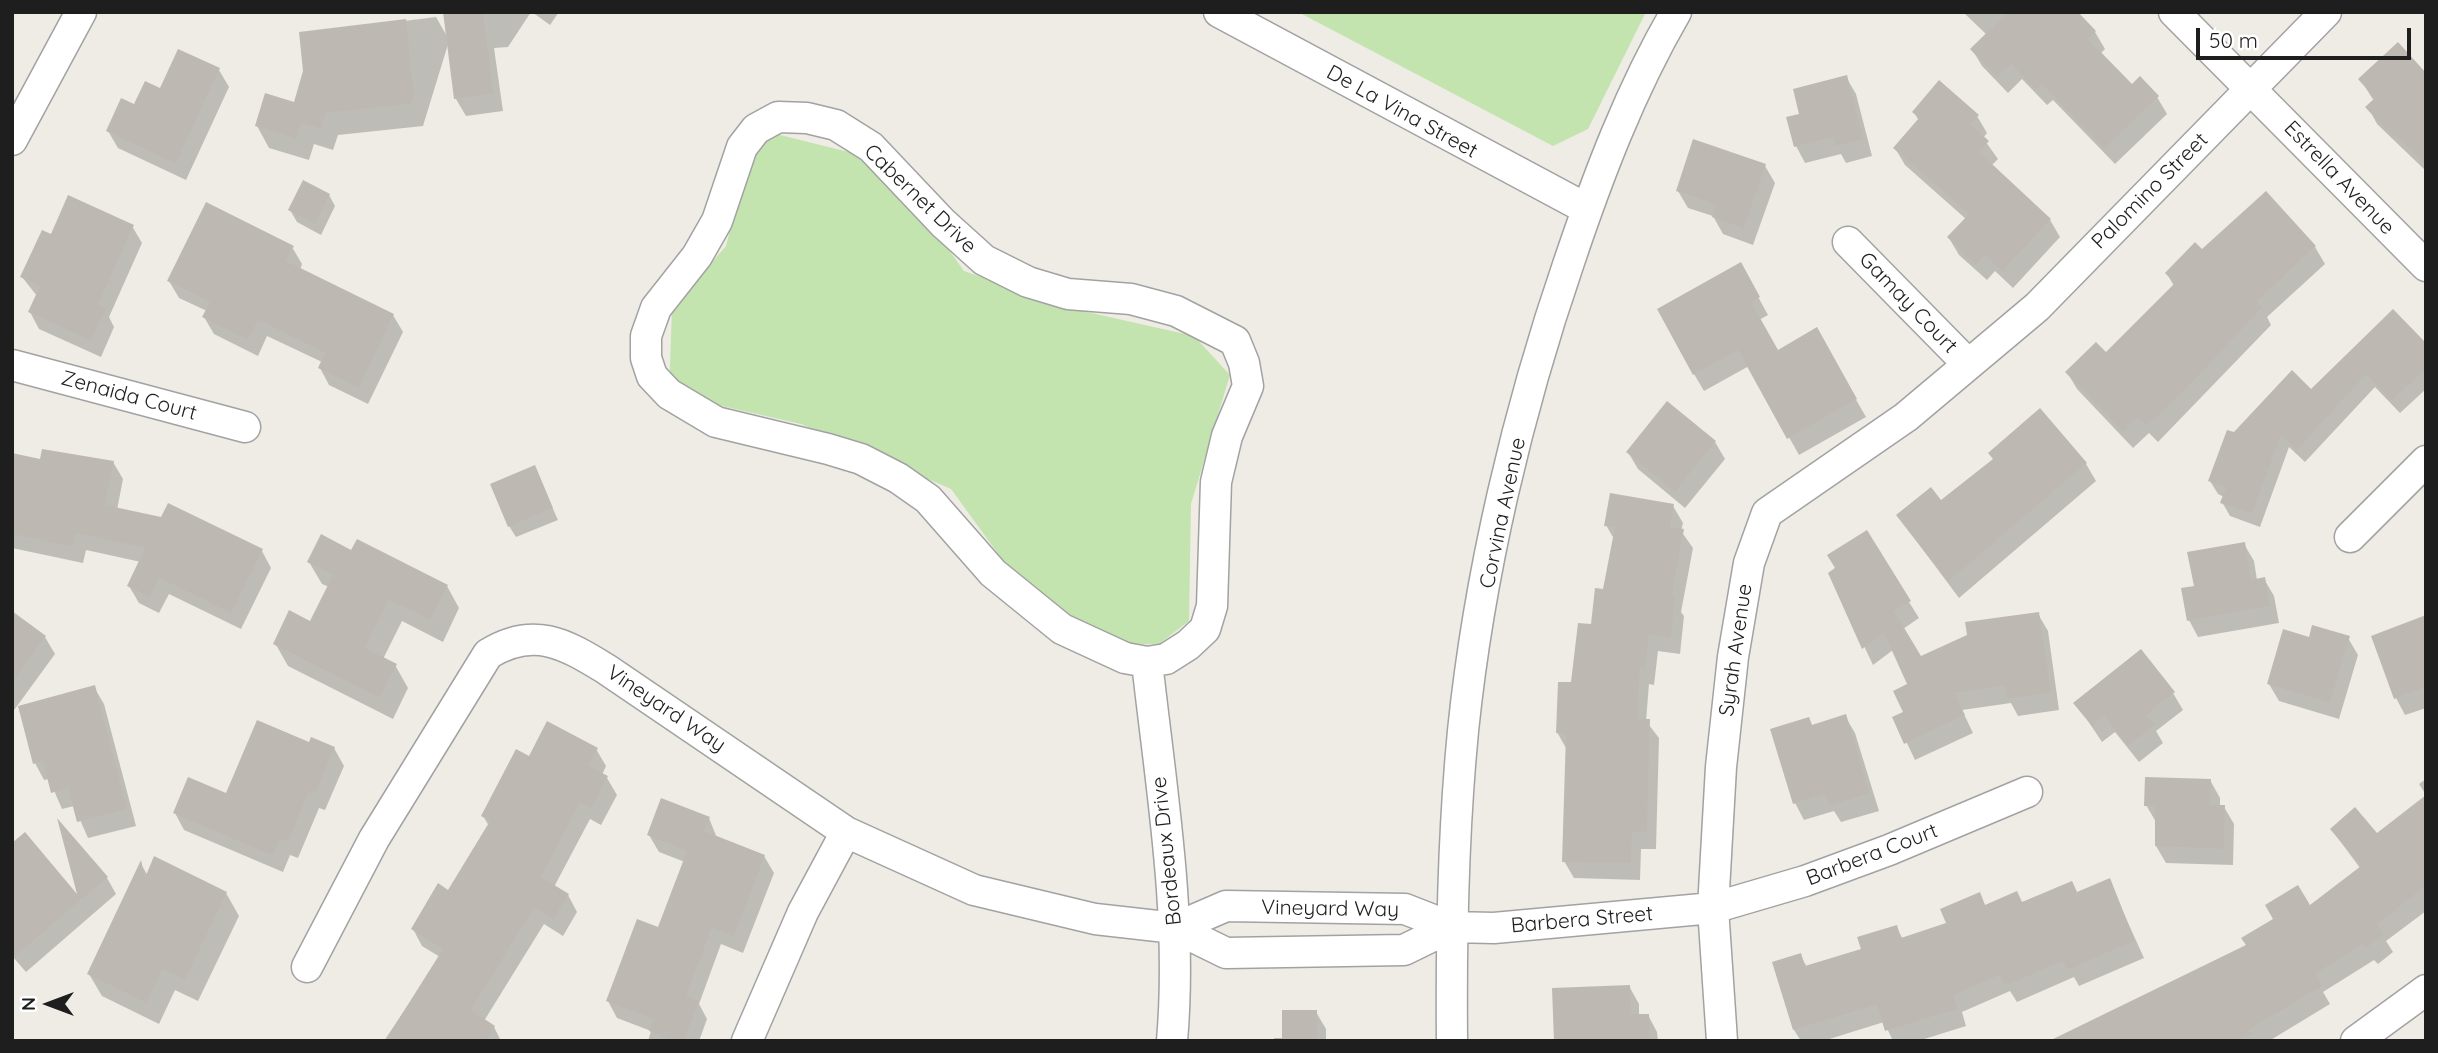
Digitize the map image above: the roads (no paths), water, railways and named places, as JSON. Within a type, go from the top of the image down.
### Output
[{"type":"street","points":[[12,140],[80,12]]},
{"type":"street","name":"De La Vina Street","points":[[1219,12],[1587,209]]},
{"type":"street","name":"Corvina Avenue","points":[[1452,1041],[1451,927],[1464,729],[1495,538],[1546,330],[1587,209],[1627,105],[1676,12]]},
{"type":"street","name":"Estrella Avenue","points":[[2174,12],[2426,266]]},
{"type":"street","name":"Palomino Street","points":[[1968,364],[2037,307],[2326,12]]},
{"type":"street","name":"Cabernet Drive","points":[[778,117],[807,118],[836,125],[871,148],[911,186],[943,223],[984,260],[1028,282],[1068,293],[1131,299],[1176,310],[1235,341],[1244,363],[1248,386],[1227,436],[1216,482],[1212,606],[1205,629],[1188,645],[1166,659],[1147,663],[1125,658],[1062,629],[993,573],[928,499],[898,478],[850,456],[716,422],[668,394],[652,376],[646,358],[646,336],[656,308],[697,256],[717,221],[743,148],[756,129],[778,117]]},
{"type":"street","name":"Gamay Court","points":[[1848,242],[1968,364]]},
{"type":"street","name":"Syrah Avenue","points":[[1722,1041],[1713,908],[1721,767],[1732,657],[1749,563],[1762,523],[1767,513],[1906,417],[1968,364]]},
{"type":"street","name":"Zenaida Court","points":[[12,365],[245,427]]},
{"type":"street","points":[[2350,537],[2426,461]]},
{"type":"street","name":"Vineyard Way","points":[[307,967],[374,839],[467,686],[488,654],[510,640],[541,639],[568,646],[846,832],[974,890],[1095,919],[1175,928],[1226,953],[1404,950],[1451,927]]},
{"type":"street","name":"Bordeaux Drive","points":[[1147,663],[1175,928],[1177,990],[1172,1041]]},
{"type":"street","name":"Barbera Court","points":[[1713,908],[1805,881],[1889,850],[2027,792]]},
{"type":"street","points":[[747,1041],[792,936],[846,832]]},
{"type":"street","name":"Vineyard Way","points":[[1175,928],[1226,906],[1405,909],[1451,927]]},
{"type":"street","name":"Barbera Street","points":[[1451,927],[1494,928],[1713,908]]},
{"type":"street","points":[[2356,1041],[2426,990]]}]
